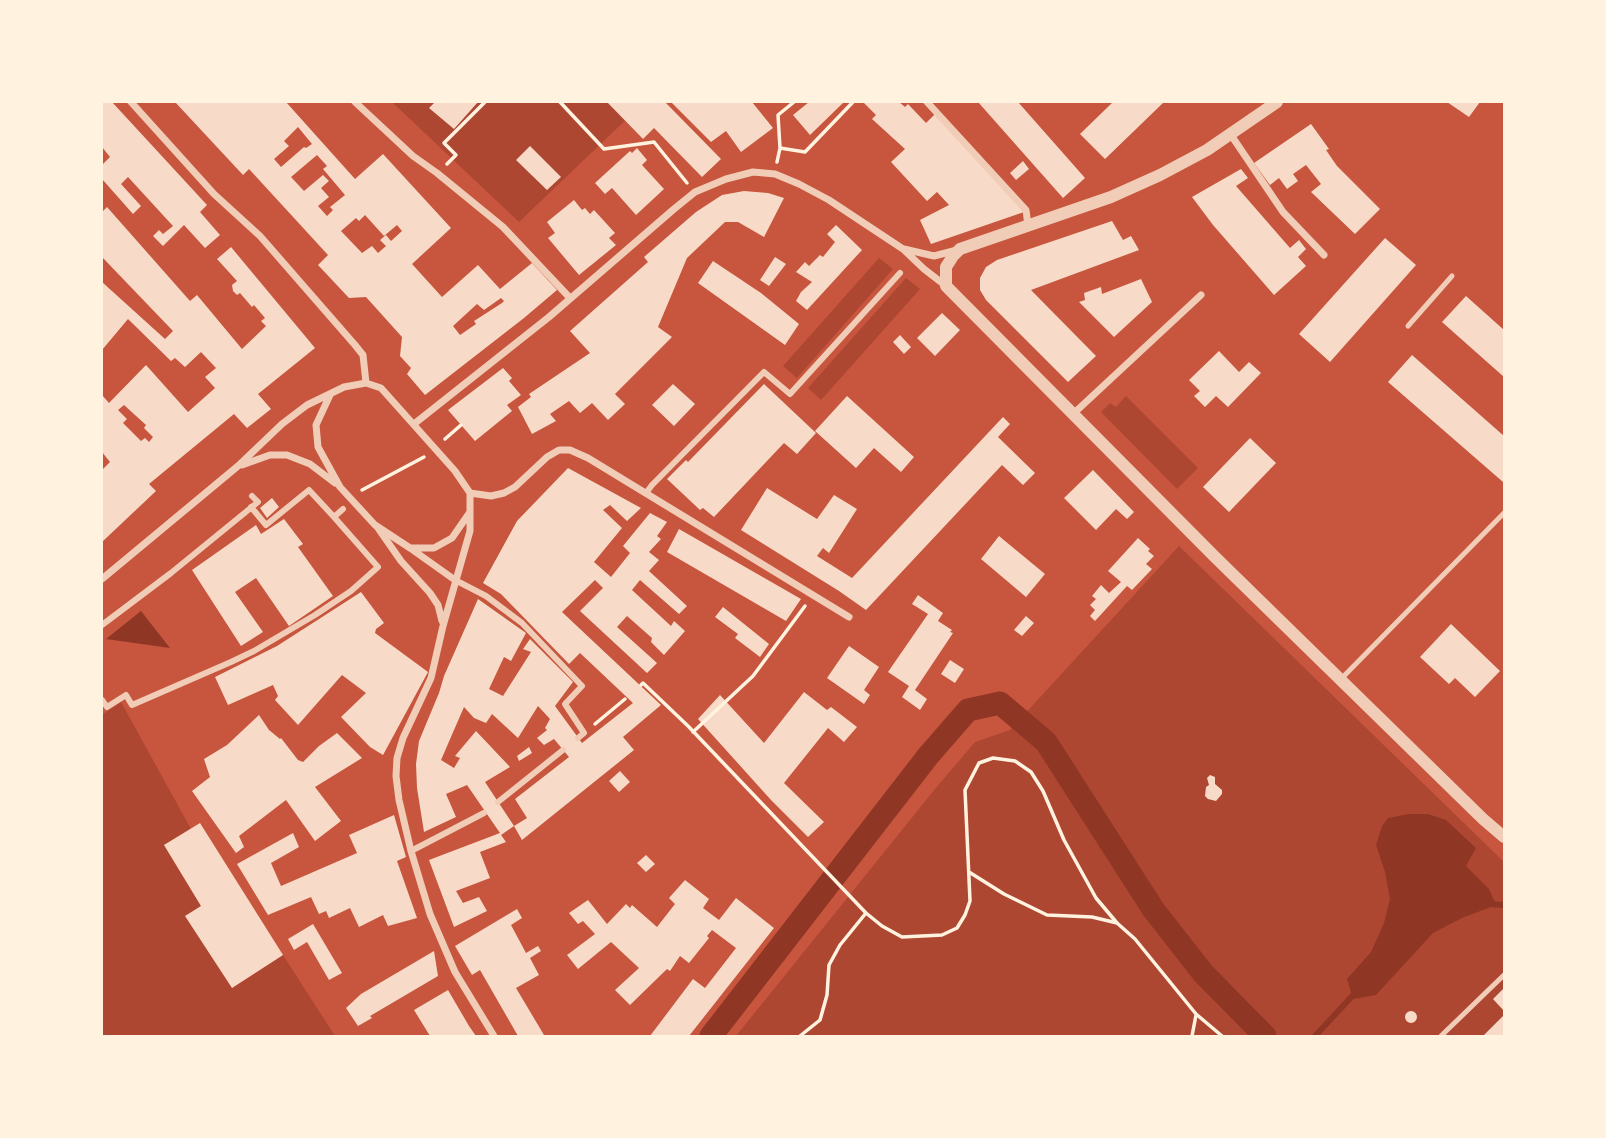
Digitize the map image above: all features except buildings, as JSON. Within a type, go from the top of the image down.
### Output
[{"type":"street","points":[[131,102],[214,194],[260,236],[355,345],[363,355],[366,383]]},
{"type":"street","points":[[355,102],[413,156],[503,228],[570,298]]},
{"type":"street","points":[[927,102],[1026,210],[1028,227]]},
{"type":"street","points":[[903,249],[934,256],[1028,227],[1111,197],[1207,150],[1278,102]]},
{"type":"street","points":[[1231,135],[1283,212],[1324,255]]},
{"type":"street","points":[[414,424],[570,298],[695,192],[726,178],[753,172],[775,174],[829,200],[903,249],[946,286],[1072,415],[1340,680],[1483,819],[1504,836]]},
{"type":"street","points":[[946,286],[946,267],[960,249]]},
{"type":"street","points":[[646,493],[764,372],[790,394],[900,273]]},
{"type":"street","points":[[1072,415],[1201,295]]},
{"type":"street","points":[[102,579],[238,466],[290,418],[307,405],[344,387],[366,383],[381,388],[466,484],[470,493],[471,512],[468,542],[455,580],[431,678],[403,738],[397,758],[399,800],[430,914],[455,972],[494,1037]]},
{"type":"street","points":[[331,394],[316,425],[316,437],[323,457],[340,487]]},
{"type":"street","points":[[470,493],[504,493],[515,487],[547,457],[565,449],[587,458],[849,617]]},
{"type":"street","points":[[238,466],[270,454],[287,455],[310,464],[340,487],[430,593],[441,613],[443,626]]},
{"type":"street","points":[[102,700],[107,707],[126,695],[132,705],[231,662],[264,645],[351,591],[378,566],[309,490],[266,525],[251,507]]},
{"type":"street","points":[[102,625],[258,502],[252,496]]},
{"type":"street","points":[[334,517],[343,509]]},
{"type":"street","points":[[410,548],[434,548],[443,545],[452,538],[471,512]]},
{"type":"street","points":[[375,525],[455,580],[486,596],[522,623],[582,686],[565,705],[584,733],[578,738]]},
{"type":"street","points":[[498,802],[563,750]]},
{"type":"street","points":[[411,851],[484,813]]},
{"type":"lane","points":[[1408,326],[1451,276]]},
{"type":"lane","points":[[1340,680],[1504,513]]},
{"type":"lane","points":[[1441,1037],[1504,975]]},
{"type":"path","points":[[437,173],[456,155],[444,144],[485,102]]},
{"type":"path","points":[[560,102],[604,149],[654,142],[695,192]]},
{"type":"path","points":[[775,174],[780,148],[778,115],[794,102]]},
{"type":"path","points":[[780,148],[805,152],[853,102]]},
{"type":"path","points":[[445,439],[461,425]]},
{"type":"path","points":[[362,490],[424,457]]},
{"type":"path","points":[[693,732],[753,677],[812,595]]},
{"type":"path","points":[[641,685],[643,683],[693,732],[866,913],[902,937],[942,935],[957,928],[970,901],[965,790],[979,763],[993,758],[1015,761],[1031,772],[1037,782],[1064,840],[1096,898],[1135,939],[1196,1014],[1222,1037]]},
{"type":"path","points":[[584,733],[625,699]]},
{"type":"path","points":[[969,873],[1047,915],[1092,917],[1117,923]]},
{"type":"path","points":[[800,1037],[820,1020],[827,995],[828,965],[840,945],[866,913]]},
{"type":"path","points":[[1192,1037],[1196,1014]]},
{"type":"shaded area","points":[[392,102],[626,102],[634,112],[519,222]]},
{"type":"shaded area","points":[[879,258],[893,269],[797,378],[783,366]]},
{"type":"shaded area","points":[[906,278],[920,289],[821,400],[808,388]]},
{"type":"shaded area","points":[[1126,396],[1198,468],[1177,489],[1101,412],[1110,403],[1116,407]]},
{"type":"shaded area","points":[[1179,546],[1504,862],[1504,1036],[736,1036],[975,742],[1010,730]]},
{"type":"shaded area","points":[[141,611],[170,648],[106,639]]},
{"type":"shaded area","points":[[121,702],[191,829],[164,845],[201,906],[186,917],[232,988],[283,955],[335,1036],[102,1036],[102,715]]},
{"type":"shaded area","points":[[1428,814],[1446,820],[1476,848],[1466,866],[1489,889],[1496,905],[1433,933],[1376,995],[1353,999],[1347,979],[1371,952],[1384,923],[1390,899],[1376,845],[1382,826],[1388,818]]},
{"type":"waterway","points":[[711,1036],[928,756],[968,710],[1000,703],[1046,742],[1153,909],[1203,973],[1265,1036]]},
{"type":"waterway","points":[[1489,904],[1504,905]]},
{"type":"waterway","points":[[1315,1036],[1357,991]]}]
